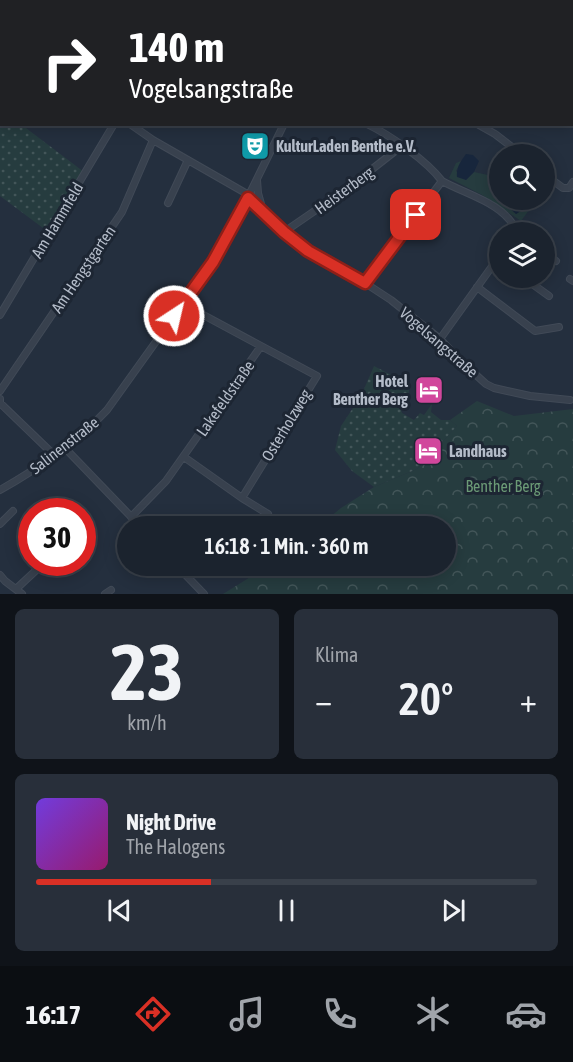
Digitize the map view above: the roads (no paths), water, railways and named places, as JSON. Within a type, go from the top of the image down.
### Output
[{"type":"street","name":"Am Hammfeld","points":[[0,315],[113,126]]},
{"type":"street","name":"Vogelsangstraße","points":[[133,126],[248,197],[284,232],[308,251],[365,283],[397,305],[440,339],[486,384],[530,396],[570,400]]},
{"type":"street","name":"Salinenstraße","points":[[0,490],[54,455],[107,410],[213,262],[283,126]]},
{"type":"street","points":[[371,126],[400,144],[442,181],[483,201],[512,222]]},
{"type":"street","points":[[482,126],[508,144]]},
{"type":"street","name":"Am Hengstgarten","points":[[0,391],[122,213],[153,140]]},
{"type":"street","name":"Heisterberg","points":[[284,232],[348,188],[394,152],[400,144]]},
{"type":"street","points":[[168,203],[188,160]]},
{"type":"street","points":[[257,180],[263,212]]},
{"type":"street","points":[[365,283],[442,181]]},
{"type":"street","points":[[555,182],[563,188],[569,188],[573,182]]},
{"type":"street","points":[[440,339],[489,271]]},
{"type":"street","points":[[477,287],[535,331],[559,327]]},
{"type":"street","points":[[538,288],[549,296]]},
{"type":"street","name":"Lakefeldstraße","points":[[132,516],[166,481],[261,346],[183,304]]},
{"type":"street","name":"Osterholzweg","points":[[242,498],[317,376],[261,346]]},
{"type":"street","points":[[0,402],[54,455]]},
{"type":"street","points":[[64,447],[130,516]]},
{"type":"street","points":[[184,457],[268,514]]},
{"type":"street","points":[[0,524],[13,511]]},
{"type":"street","points":[[0,575],[19,592],[33,576]]},
{"type":"street","points":[[187,576],[204,594]]},
{"type":"water","points":[[466,154],[473,155],[479,161],[474,172],[466,180],[457,177],[457,174],[459,165]]},
{"type":"place","name":"KulturLaden Benthe e.V.","points":[[255,146]]},
{"type":"place","name":"Hotel Benther Berg","points":[[429,390]]},
{"type":"place","name":"Landhaus","points":[[428,451]]},
{"type":"park label","name":"Benther Berg","points":[[503,486]]}]
